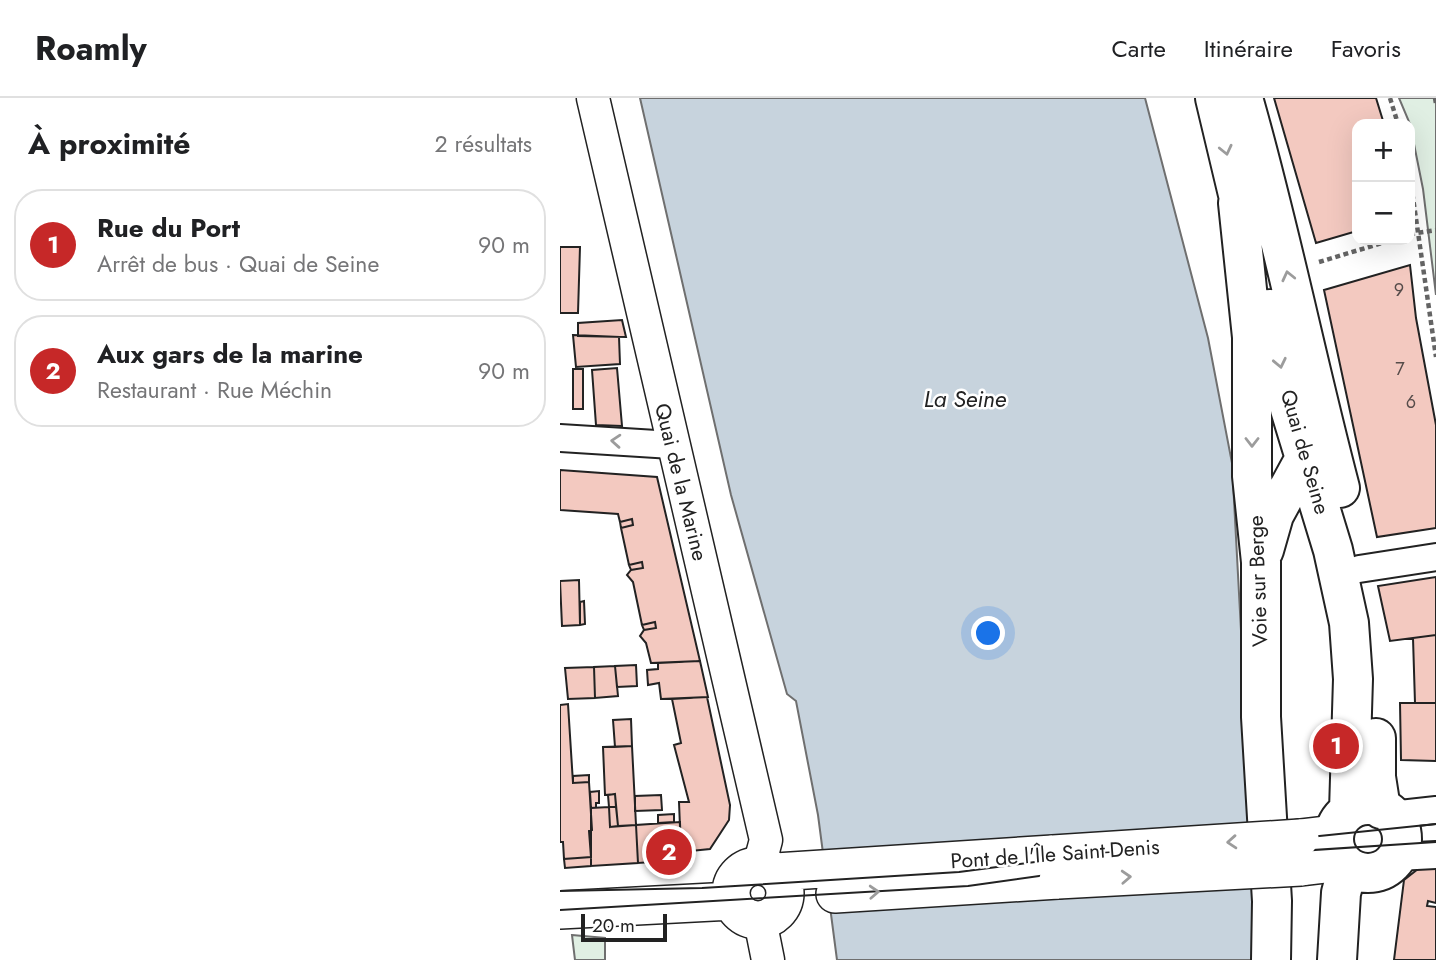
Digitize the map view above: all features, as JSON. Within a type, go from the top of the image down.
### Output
[{"type":"main road","name":"Quai de Seine","points":[[1215,98],[1238,203],[1269,304],[1288,397],[1333,550],[1349,623],[1353,680],[1352,843]]},
{"type":"main road","name":"Quai de Seine","points":[[1243,98],[1266,177],[1308,366],[1359,569],[1370,626],[1376,688],[1376,777],[1352,843]]},
{"type":"main road","name":"Voie sur Berge","points":[[1238,203],[1252,337],[1252,476],[1261,562],[1261,717],[1272,901],[1271,960]]},
{"type":"main road","points":[[1261,562],[1275,515],[1305,458],[1309,429],[1308,366]]},
{"type":"main road","points":[[1337,960],[1341,893],[1352,843]]},
{"type":"main road","points":[[1352,843],[1366,895],[1359,960]]},
{"type":"main road","name":"Pont de l'Île Saint-Denis","points":[[769,889],[1352,843]]},
{"type":"main road","points":[[560,891],[769,889]]},
{"type":"main road","points":[[560,909],[769,889]]},
{"type":"street","name":"Quai de la Marine","points":[[593,98],[766,841],[769,889]]},
{"type":"street","points":[[560,438],[672,445]]},
{"type":"street","points":[[1359,569],[1436,557]]},
{"type":"street","points":[[1352,843],[1436,810]]},
{"type":"street","points":[[1352,843],[1436,855]]},
{"type":"street","points":[[768,960],[769,889]]},
{"type":"path","points":[[1390,98],[1396,119]]},
{"type":"path","points":[[1435,98],[1436,104]]},
{"type":"path","points":[[1411,182],[1436,356]]},
{"type":"path","points":[[1415,232],[1436,230]]},
{"type":"path","points":[[1312,265],[1376,245]]},
{"type":"green space","points":[[1399,98],[1436,98],[1436,295],[1423,189],[1415,149],[1415,119],[1408,119]]},
{"type":"green space","points":[[572,935],[605,938],[605,960],[575,960]]},
{"type":"water","name":"La Seine","points":[[640,98],[1145,98],[1208,338],[1232,463],[1255,891],[1255,960],[837,960],[818,815],[796,701],[787,694],[731,495]]},
{"type":"building","points":[[1274,98],[1376,98],[1382,119],[1352,119],[1352,232],[1316,243]]},
{"type":"building","points":[[560,247],[580,247],[578,313],[560,313]]},
{"type":"building","points":[[1410,265],[1416,318],[1436,425],[1436,528],[1377,537],[1324,290]]},
{"type":"building","points":[[622,320],[626,337],[578,336],[578,323]]},
{"type":"building","points":[[573,335],[619,337],[620,364],[576,367]]},
{"type":"building","points":[[617,368],[622,426],[596,425],[592,370]]},
{"type":"building","points":[[573,369],[583,369],[583,409],[573,409]]},
{"type":"building","points":[[560,470],[657,477],[700,661],[651,663],[646,643],[640,636],[644,630],[656,628],[655,622],[642,625],[633,582],[627,575],[631,570],[643,568],[642,562],[629,565],[621,528],[633,525],[632,519],[620,522],[618,514],[560,510]]},
{"type":"building","points":[[632,519],[633,525],[621,528],[620,522]]},
{"type":"building","points":[[642,562],[643,568],[631,570],[629,565]]},
{"type":"building","points":[[1436,577],[1436,635],[1390,641],[1378,586]]},
{"type":"building","points":[[579,580],[580,625],[562,626],[560,581]]},
{"type":"building","points":[[584,601],[585,624],[580,625],[580,602]]},
{"type":"building","points":[[655,622],[656,628],[644,630],[642,625]]},
{"type":"building","points":[[1436,635],[1436,703],[1415,703],[1413,638]]},
{"type":"building","points":[[700,661],[708,697],[661,699],[659,683],[648,685],[647,670],[658,669],[658,663]]},
{"type":"building","points":[[636,665],[637,686],[617,687],[615,666]]},
{"type":"building","points":[[615,666],[618,696],[595,698],[594,667]]},
{"type":"building","points":[[594,667],[595,698],[568,699],[565,668]]},
{"type":"building","points":[[707,697],[730,805],[729,820],[710,849],[681,852],[679,802],[689,802],[674,745],[681,743],[672,699]]},
{"type":"building","points":[[1400,703],[1436,703],[1436,761],[1401,760]]},
{"type":"building","points":[[568,704],[573,783],[589,782],[592,830],[589,831],[591,857],[564,859],[563,842],[560,842],[560,705]]},
{"type":"building","points":[[631,719],[632,746],[615,747],[613,720]]},
{"type":"building","points":[[632,746],[636,825],[618,826],[615,794],[605,795],[603,747]]},
{"type":"building","points":[[589,775],[589,782],[573,783],[573,776]]},
{"type":"building","points":[[599,791],[599,803],[596,803],[596,808],[591,808],[590,792]]},
{"type":"building","points":[[615,794],[616,807],[609,807],[608,795]]},
{"type":"building","points":[[661,795],[662,810],[635,811],[635,796]]},
{"type":"building","points":[[609,807],[616,807],[618,826],[610,827]]},
{"type":"building","points":[[609,807],[610,827],[636,825],[638,863],[591,866],[591,808]]},
{"type":"building","points":[[674,814],[674,822],[658,823],[658,815]]},
{"type":"building","points":[[680,822],[681,860],[638,863],[636,825]]},
{"type":"building","points":[[591,857],[591,866],[565,868],[564,859]]},
{"type":"building","points":[[1436,867],[1436,903],[1428,901],[1427,906],[1436,907],[1436,960],[1394,960],[1404,880],[1418,869]]},
{"type":"tram line","points":[[560,891],[702,888],[959,872],[1150,847],[1300,838],[1436,824]]},
{"type":"tram line","points":[[560,910],[968,886],[1146,861],[1436,842]]},
{"type":"place","name":"Rue du Port","points":[[1336,746]]},
{"type":"place","name":"Aux gars de la marine","points":[[669,852]]}]
